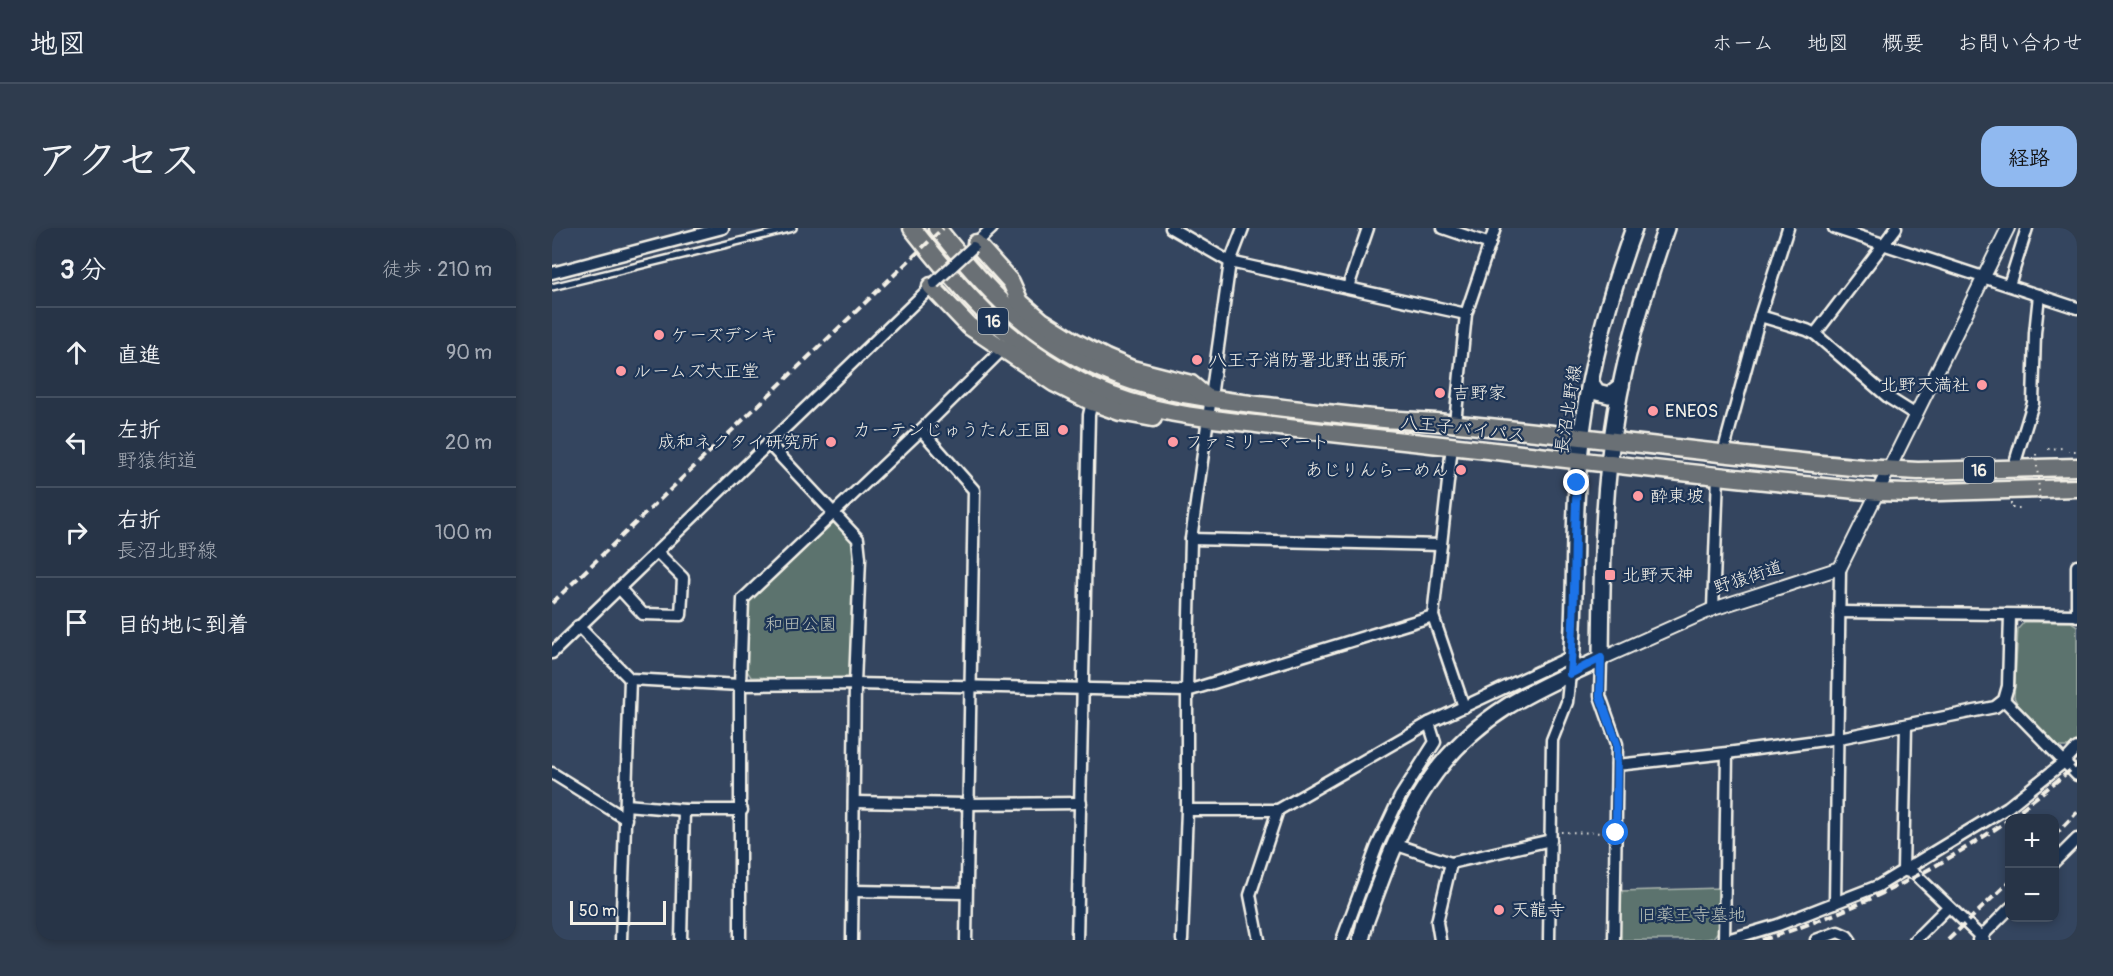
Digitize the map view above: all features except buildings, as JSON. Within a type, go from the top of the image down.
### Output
[{"type":"highway","name":"八王子バイパス","points":[[912,228],[956,284],[986,315],[1025,348],[1095,389],[1126,401],[1170,413],[1207,419],[1878,492],[2077,488]]},
{"type":"highway","name":"八王子バイパス","points":[[937,228],[998,300],[1034,331],[1103,370],[1130,381],[1176,394],[1383,419],[1455,423],[1889,470],[2013,469],[2071,463]]},
{"type":"highway","points":[[975,245],[1011,282],[1020,302],[1042,321],[1106,358],[1132,369],[1191,384],[1210,399]]},
{"type":"highway","points":[[933,285],[969,326],[1054,383],[1092,402],[1120,412],[1172,422],[1186,423],[1207,419]]},
{"type":"main road","name":"長沼北野線","points":[[1570,674],[1575,522],[1582,437],[1604,323],[1634,228]]},
{"type":"main road","points":[[1601,658],[1604,535],[1612,440],[1621,386],[1637,321],[1666,228]]},
{"type":"main road","points":[[1591,383],[1597,392],[1609,395],[1621,386]]},
{"type":"main road","name":"野猿街道","points":[[1361,940],[1394,844],[1427,782],[1456,747],[1507,707],[1601,658]]},
{"type":"street","points":[[552,273],[723,228]]},
{"type":"street","points":[[552,652],[993,228]]},
{"type":"street","points":[[1171,228],[1230,262],[1466,314]]},
{"type":"street","points":[[1182,940],[1187,810],[1191,539],[1230,262],[1242,228]]},
{"type":"street","points":[[1348,287],[1368,228]]},
{"type":"street","points":[[1443,228],[1490,244]]},
{"type":"street","points":[[1455,423],[1466,314],[1496,228]]},
{"type":"street","points":[[1723,453],[1760,316],[1788,228]]},
{"type":"street","points":[[1834,228],[2077,308]]},
{"type":"street","points":[[1815,334],[1896,228]]},
{"type":"street","points":[[1835,903],[1840,568],[2008,228]]},
{"type":"street","points":[[2009,285],[2027,228]]},
{"type":"street","points":[[2013,469],[2033,403],[2035,333],[2039,295]]},
{"type":"street","points":[[1760,316],[1815,334],[1889,398],[1916,415]]},
{"type":"street","points":[[740,940],[740,685],[743,599],[1003,349]]},
{"type":"street","points":[[1077,940],[1089,415],[1092,402]]},
{"type":"street","points":[[921,430],[974,490],[966,940]]},
{"type":"street","points":[[768,444],[858,539],[852,940]]},
{"type":"street","points":[[1452,446],[1433,616],[1464,707]]},
{"type":"street","points":[[1713,609],[1718,475]]},
{"type":"street","points":[[1191,539],[1441,545]]},
{"type":"street","points":[[619,588],[643,614],[681,615],[683,578],[657,552]]},
{"type":"street","points":[[1839,612],[2076,615],[2077,566]]},
{"type":"street","name":"野猿街道","points":[[1601,658],[1713,609],[1840,568]]},
{"type":"street","points":[[1617,765],[1839,738],[1995,707],[2004,700],[2008,686],[2010,615]]},
{"type":"street","points":[[578,626],[630,680],[740,685],[855,684],[1187,691],[1433,616]]},
{"type":"street","points":[[1187,810],[1278,810],[1429,723],[1572,657]]},
{"type":"street","points":[[1601,658],[1600,696],[1617,744],[1614,940]]},
{"type":"street","points":[[1550,940],[1552,740],[1567,702],[1570,674]]},
{"type":"street","points":[[621,940],[630,680]]},
{"type":"street","points":[[2004,700],[2077,776]]},
{"type":"street","points":[[1342,940],[1377,846],[1400,797],[1435,742],[1429,723]]},
{"type":"street","points":[[1903,870],[1906,725]]},
{"type":"street","points":[[1727,753],[1725,940],[1778,925],[1878,886],[2008,807],[2064,762],[2077,748]]},
{"type":"street","points":[[552,773],[626,819]]},
{"type":"street","points":[[854,802],[1081,803]]},
{"type":"street","points":[[626,805],[684,810],[741,810]]},
{"type":"street","points":[[681,940],[684,810]]},
{"type":"street","points":[[1259,940],[1250,895],[1278,810]]},
{"type":"street","points":[[1394,844],[1451,863],[1551,836]]},
{"type":"street","points":[[2059,858],[2077,839]]},
{"type":"street","points":[[1440,940],[1437,922],[1451,863]]},
{"type":"street","points":[[1903,870],[1915,874],[1981,939],[2005,913]]},
{"type":"street","points":[[853,891],[966,893]]},
{"type":"street","points":[[1915,940],[1948,907]]},
{"type":"street","points":[[1816,940],[1838,932],[1850,940]]},
{"type":"lane","points":[[552,287],[793,228]]},
{"type":"path","points":[[2048,449],[2062,448],[2071,463]]},
{"type":"path","points":[[2036,454],[2040,503]]},
{"type":"path","points":[[2012,503],[2011,508],[2024,508]]},
{"type":"path","points":[[1551,836],[1616,833]]},
{"type":"green space","name":"和田公園","points":[[835,522],[856,539],[851,676],[847,680],[751,677],[747,671],[747,603],[749,599],[829,523]]},
{"type":"green space","points":[[2024,622],[2071,622],[2077,626],[2077,740],[2069,747],[2059,747],[2018,705],[2014,697],[2018,629]]},
{"type":"green space","name":"旧薬王寺墓地","points":[[1720,888],[1720,929],[1713,938],[1620,940],[1621,891]]},
{"type":"railway","points":[[552,603],[943,228]]},
{"type":"railway","points":[[2015,814],[2077,765]]},
{"type":"railway","points":[[2059,831],[2077,812]]},
{"type":"railway","points":[[1762,940],[1828,917],[1921,874],[2005,822]]},
{"type":"railway","points":[[1948,940],[2005,886]]},
{"type":"place","name":"ケーズデンキ","points":[[659,335]]},
{"type":"place","name":"八王子消防署北野出張所","points":[[1197,360]]},
{"type":"place","name":"ルームズ大正堂","points":[[621,371]]},
{"type":"place","name":"北野天満社","points":[[1982,385]]},
{"type":"place","name":"吉野家","points":[[1440,393]]},
{"type":"place","name":"ENEOS","points":[[1653,411]]},
{"type":"place","name":"カーテンじゅうたん王国","points":[[1063,430]]},
{"type":"place","name":"成和ネクタイ研究所","points":[[831,442]]},
{"type":"place","name":"ファミリーマート","points":[[1173,442]]},
{"type":"place","name":"あじりんらーめん","points":[[1461,470]]},
{"type":"place","name":"酔東坡","points":[[1638,496]]},
{"type":"place","name":"北野天神","points":[[1610,575]]},
{"type":"place","name":"天龍寺","points":[[1499,910]]},
{"type":"route","points":[[1577,483],[1573,645],[1570,674],[1601,658],[1600,696],[1617,744],[1616,833]]}]
